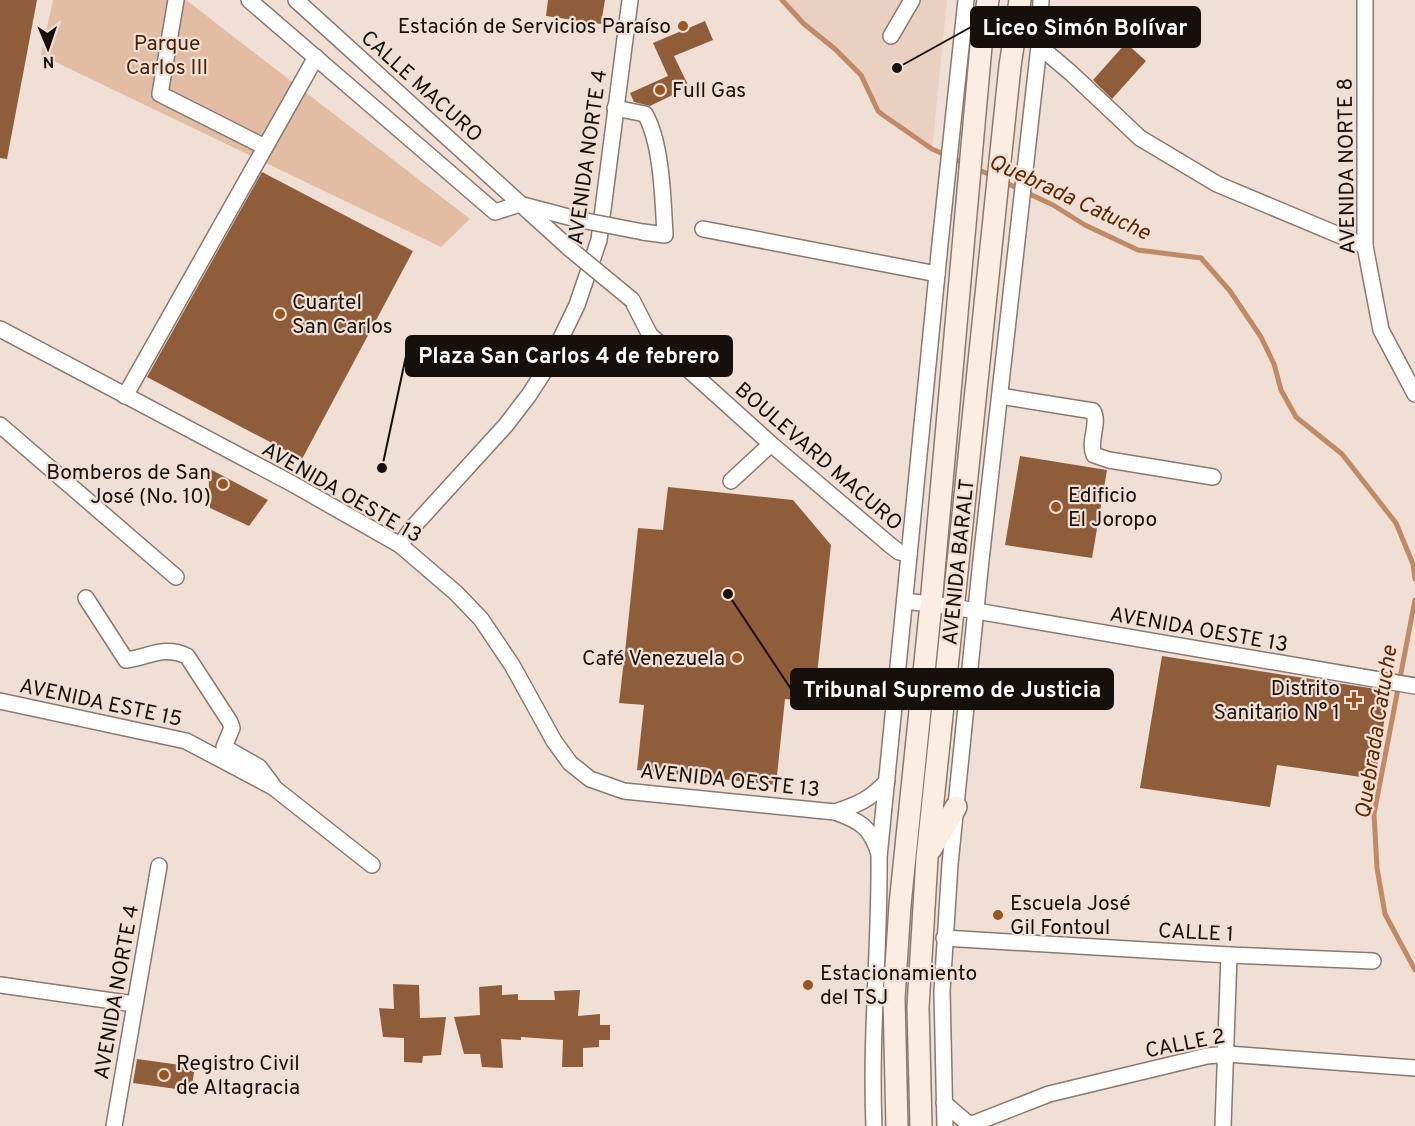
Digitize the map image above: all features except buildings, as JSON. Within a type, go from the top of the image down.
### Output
[{"type":"main road","name":"AVENIDA BARALT","points":[[897,1126],[894,998],[900,905],[931,604],[981,46],[988,0]]},
{"type":"main road","name":"AVENIDA BARALT","points":[[921,1126],[918,1007],[927,858],[1010,66],[1020,0]]},
{"type":"main road","points":[[927,858],[956,807]]},
{"type":"street","points":[[176,0],[160,94],[265,147]]},
{"type":"street","points":[[249,0],[495,212],[520,204],[576,219],[664,235],[662,189],[652,126],[645,114],[615,108]]},
{"type":"street","name":"CALLE MACURO","points":[[296,0],[520,204]]},
{"type":"street","name":"AVENIDA NORTE 4","points":[[400,545],[413,527],[512,417],[547,367],[577,305],[599,240],[630,0]]},
{"type":"street","points":[[891,36],[912,0]]},
{"type":"street","points":[[874,1126],[873,1027],[880,910],[879,857],[966,0]]},
{"type":"street","name":"AVENIDA BARALT","points":[[945,1126],[942,991],[944,938],[956,807],[1039,46],[1041,0]]},
{"type":"street","name":"AVENIDA NORTE 8","points":[[1365,0],[1365,246],[1381,330],[1409,372],[1415,394]]},
{"type":"street","points":[[1039,46],[1140,138],[1217,184],[1365,246]]},
{"type":"street","points":[[125,396],[316,57]]},
{"type":"street","name":"BOULEVARD MACURO","points":[[520,204],[632,300],[650,335],[771,444],[890,546],[899,552],[909,554]]},
{"type":"street","points":[[703,229],[937,274]]},
{"type":"street","name":"AVENIDA OESTE 13","points":[[0,329],[291,483],[400,545],[456,593],[481,619],[512,665],[554,741],[570,763],[590,779],[624,791],[835,812],[865,827],[874,840],[879,857]]},
{"type":"street","points":[[1000,396],[1093,411],[1095,416],[1091,446],[1094,454],[1109,460],[1213,477]]},
{"type":"street","points":[[0,425],[176,577]]},
{"type":"street","points":[[730,482],[771,444]]},
{"type":"street","points":[[86,598],[126,660],[153,652],[175,650],[187,656],[230,722],[232,728],[224,747],[259,767],[273,787]]},
{"type":"street","name":"AVENIDA OESTE 13","points":[[904,601],[953,607],[1415,686]]},
{"type":"street","name":"AVENIDA ESTE 15","points":[[0,702],[186,741],[273,787],[372,865]]},
{"type":"street","name":"AVENIDA OESTE 13","points":[[835,812],[857,806],[870,798],[887,781]]},
{"type":"street","name":"AVENIDA NORTE 4","points":[[114,1126],[159,866]]},
{"type":"street","name":"CALLE 1","points":[[944,938],[1373,961]]},
{"type":"street","points":[[1223,1126],[1229,955]]},
{"type":"street","points":[[0,985],[134,1004]]},
{"type":"street","name":"CALLE 2","points":[[970,1126],[1049,1094],[1207,1056],[1227,1054],[1415,1068]]},
{"type":"street","points":[[944,1103],[970,1126]]},
{"type":"shaded area","points":[[782,0],[947,0],[932,149],[883,115],[861,75],[835,49],[804,24]]},
{"type":"green space","name":"Parque Carlos III","points":[[53,0],[186,0],[470,219],[441,247],[41,55]]},
{"type":"waterway","name":"Quebrada Catuche","points":[[782,0],[804,24],[835,49],[861,75],[878,111],[932,149],[966,164]]},
{"type":"waterway","name":"Quebrada Catuche","points":[[974,168],[993,176]]},
{"type":"waterway","name":"Quebrada Catuche","points":[[1004,182],[1138,250],[1201,258],[1230,291],[1261,337],[1274,364],[1281,390],[1296,417],[1342,454],[1396,523],[1413,564],[1415,579]]},
{"type":"waterway","name":"Quebrada Catuche","points":[[1415,600],[1374,814],[1377,868],[1385,914],[1415,970]]},
{"type":"place","name":"Estación de Servicios Paraíso","points":[[683,26]]},
{"type":"place","name":"Liceo Simón Bolívar","points":[[897,68]]},
{"type":"place","name":"Full Gas","points":[[660,90]]},
{"type":"place","name":"Cuartel San Carlos","points":[[280,314]]},
{"type":"place","name":"Plaza San Carlos 4 de febrero","points":[[382,468]]},
{"type":"place","name":"Bomberos de San José (No. 10)","points":[[223,484]]},
{"type":"place","name":"Edificio El Joropo","points":[[1056,507]]},
{"type":"place","name":"Tribunal Supremo de Justicia","points":[[728,594]]},
{"type":"place","name":"Café Venezuela","points":[[737,658]]},
{"type":"place","name":"Distrito Sanitario N° 1","points":[[1354,700]]},
{"type":"place","name":"Escuela José Gil Fontoul","points":[[998,915]]},
{"type":"place","name":"Estacionamiento del TSJ","points":[[808,985]]},
{"type":"place","name":"Registro Civil de Altagracia","points":[[164,1075]]}]
